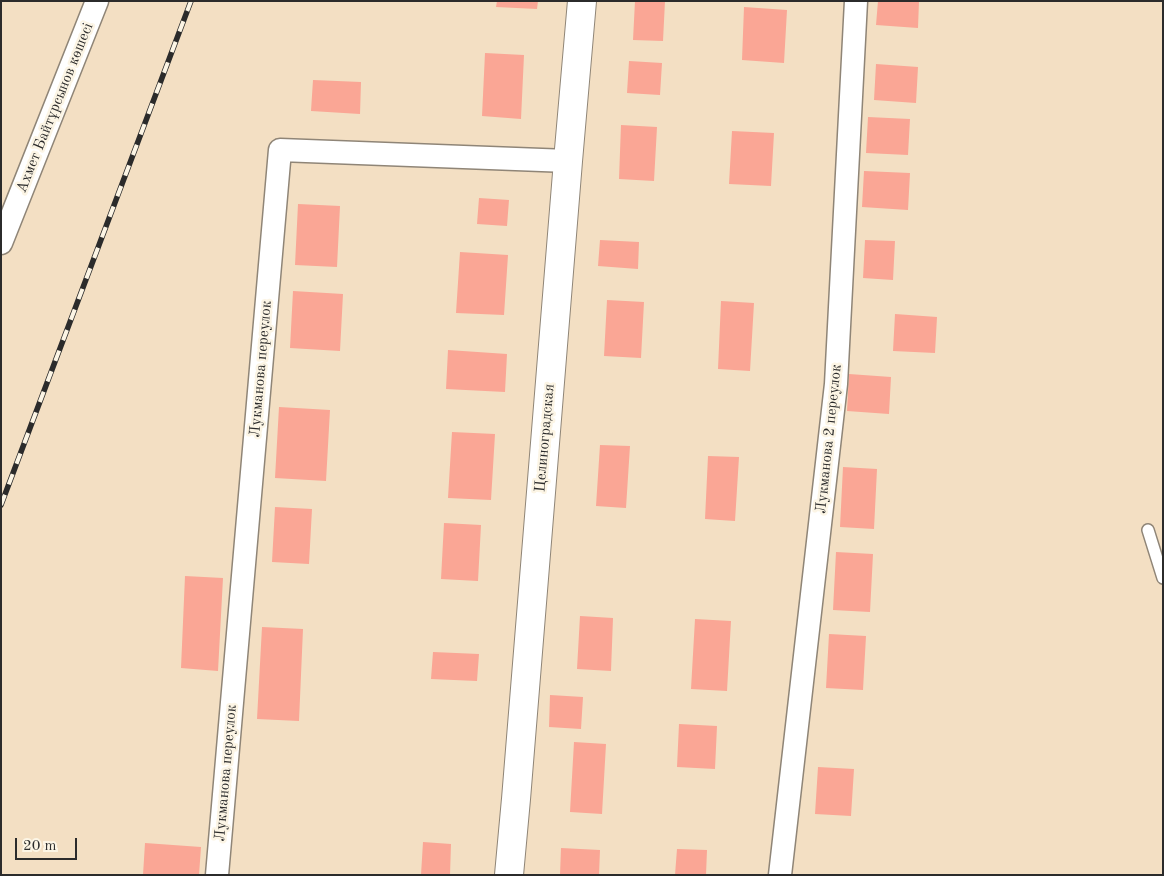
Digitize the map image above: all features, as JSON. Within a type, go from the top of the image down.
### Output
[{"type":"street","name":"Ахмет Байтұрсынов көшесі","points":[[4,230],[98,1]]},
{"type":"street","name":"Целиноградская","points":[[509,875],[582,1]]},
{"type":"street","name":"Лукманова 2 переулок","points":[[780,875],[836,384],[856,1]]},
{"type":"street","name":"Лукманова переулок","points":[[217,875],[280,150],[568,161]]},
{"type":"lane","points":[[1148,530],[1163,578]]},
{"type":"building","points":[[497,1],[538,1],[537,9],[496,7]]},
{"type":"building","points":[[635,1],[665,1],[663,41],[633,40]]},
{"type":"building","points":[[878,1],[919,1],[918,28],[876,25]]},
{"type":"building","points":[[744,7],[787,10],[784,63],[742,60]]},
{"type":"building","points":[[485,53],[524,55],[521,119],[482,116]]},
{"type":"building","points":[[629,61],[662,63],[660,95],[627,93]]},
{"type":"building","points":[[876,64],[918,67],[916,103],[874,100]]},
{"type":"building","points":[[313,80],[361,82],[360,114],[311,111]]},
{"type":"building","points":[[868,117],[910,119],[908,155],[866,153]]},
{"type":"building","points":[[621,125],[657,127],[654,181],[619,179]]},
{"type":"building","points":[[732,131],[774,133],[771,186],[729,184]]},
{"type":"building","points":[[864,171],[910,173],[908,210],[862,207]]},
{"type":"building","points":[[479,198],[509,200],[507,226],[477,224]]},
{"type":"building","points":[[298,204],[340,206],[337,267],[295,265]]},
{"type":"building","points":[[600,240],[639,242],[638,269],[598,266]]},
{"type":"building","points":[[865,240],[895,241],[893,280],[863,278]]},
{"type":"building","points":[[460,252],[508,255],[504,315],[456,313]]},
{"type":"building","points":[[293,291],[343,294],[340,351],[290,348]]},
{"type":"building","points":[[607,300],[644,302],[641,358],[604,356]]},
{"type":"building","points":[[721,301],[754,303],[750,371],[718,369]]},
{"type":"building","points":[[895,314],[937,317],[935,353],[893,351]]},
{"type":"building","points":[[448,350],[507,354],[505,392],[446,389]]},
{"type":"building","points":[[849,374],[891,377],[889,414],[847,411]]},
{"type":"building","points":[[279,407],[330,410],[326,481],[275,478]]},
{"type":"building","points":[[452,432],[495,434],[491,500],[448,498]]},
{"type":"building","points":[[600,445],[630,446],[626,508],[596,506]]},
{"type":"building","points":[[708,456],[739,457],[735,521],[705,519]]},
{"type":"building","points":[[843,467],[877,469],[874,529],[840,527]]},
{"type":"building","points":[[275,507],[312,509],[309,564],[272,562]]},
{"type":"building","points":[[444,523],[481,525],[478,581],[441,579]]},
{"type":"building","points":[[836,552],[873,554],[870,612],[833,610]]},
{"type":"building","points":[[185,576],[223,578],[218,671],[181,668]]},
{"type":"building","points":[[580,616],[613,618],[611,671],[577,669]]},
{"type":"building","points":[[695,619],[731,621],[727,691],[691,689]]},
{"type":"building","points":[[262,627],[303,629],[299,721],[257,719]]},
{"type":"building","points":[[829,634],[866,636],[863,690],[826,688]]},
{"type":"building","points":[[433,652],[479,654],[477,681],[431,679]]},
{"type":"building","points":[[550,695],[583,697],[581,729],[549,727]]},
{"type":"building","points":[[679,724],[717,726],[715,769],[677,767]]},
{"type":"building","points":[[574,742],[606,744],[602,814],[570,812]]},
{"type":"building","points":[[818,767],[854,769],[851,816],[815,814]]},
{"type":"building","points":[[423,842],[451,844],[450,875],[421,875]]},
{"type":"building","points":[[145,843],[201,847],[199,875],[143,875]]},
{"type":"building","points":[[561,848],[600,850],[599,875],[560,875]]},
{"type":"building","points":[[677,849],[707,850],[706,875],[675,875]]},
{"type":"railway","points":[[1,505],[191,1]]}]
